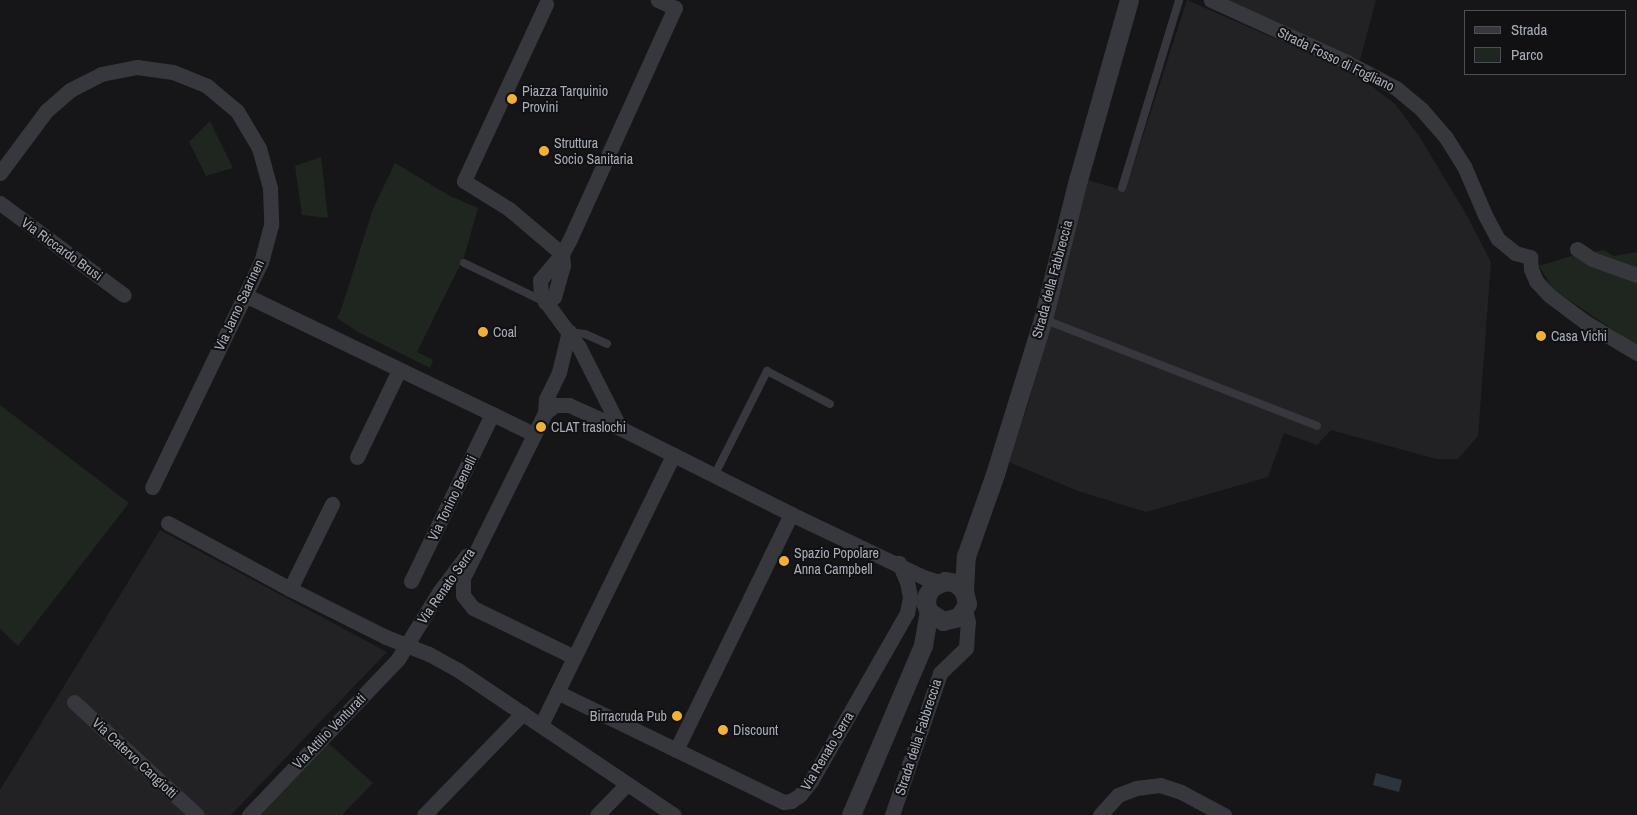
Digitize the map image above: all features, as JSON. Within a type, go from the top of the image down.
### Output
[{"type":"street","points":[[620,428],[579,347],[545,302],[539,289],[540,280],[562,254],[675,8],[658,0]]},
{"type":"street","name":"Strada della Fabbreccia","points":[[851,815],[923,645],[950,611],[1043,319],[1078,180],[1129,0]]},
{"type":"street","name":"Strada Fosso di Fogliano","points":[[1211,0],[1347,62],[1396,88],[1422,110],[1446,136],[1464,166],[1485,215],[1498,239],[1515,253],[1530,257],[1531,269],[1536,280],[1549,295],[1585,322],[1637,353]]},
{"type":"street","points":[[546,4],[464,181],[509,209],[562,254]]},
{"type":"street","name":"Via Jarno Saarinen","points":[[0,173],[46,111],[70,90],[101,74],[137,67],[174,72],[207,86],[237,111],[259,148],[270,188],[271,224],[261,262],[152,487]]},
{"type":"street","name":"Via Riccardo Brusi","points":[[0,203],[124,295]]},
{"type":"street","points":[[1577,249],[1592,259],[1637,275]]},
{"type":"street","points":[[245,295],[534,434]]},
{"type":"street","name":"Via Renato Serra","points":[[569,332],[559,372],[546,399],[545,413],[463,578],[463,595],[473,608],[574,657]]},
{"type":"street","points":[[357,457],[399,370]]},
{"type":"street","points":[[545,413],[555,405],[569,404],[791,514],[899,563],[923,577],[942,581]]},
{"type":"street","name":"Via Tonino Benelli","points":[[411,581],[492,414]]},
{"type":"street","points":[[541,724],[673,455]]},
{"type":"street","points":[[290,589],[332,504]]},
{"type":"street","points":[[676,750],[791,514]]},
{"type":"street","points":[[168,523],[290,589],[386,637],[458,670],[674,815]]},
{"type":"street","name":"Via Renato Serra","points":[[407,645],[439,592],[488,529]]},
{"type":"street","name":"Strada della Fabbreccia","points":[[892,815],[940,673],[966,648],[968,641],[950,611],[926,604],[927,595],[932,587],[942,581],[966,556]]},
{"type":"street","name":"Via Renato Serra","points":[[557,692],[784,802],[791,801],[800,795],[811,781],[907,613],[910,597],[907,582],[899,563]]},
{"type":"street","name":"Strada della Fabbreccia","points":[[942,581],[956,583],[950,611]]},
{"type":"street","name":"Via Attilio Venturati","points":[[249,815],[398,659],[407,645]]},
{"type":"street","name":"Via Catervo Cangiotti","points":[[74,702],[197,815]]},
{"type":"street","points":[[424,815],[524,713]]},
{"type":"street","points":[[597,815],[627,784]]},
{"type":"street","points":[[1100,815],[1118,795],[1136,788],[1160,786],[1181,792],[1224,815]]},
{"type":"lane","points":[[1122,188],[1178,0]]},
{"type":"lane","points":[[464,263],[545,302]]},
{"type":"lane","points":[[1043,319],[1317,426]]},
{"type":"lane","points":[[569,332],[585,334],[607,344]]},
{"type":"lane","points":[[579,347],[596,340]]},
{"type":"lane","points":[[714,476],[767,372],[830,404]]},
{"type":"shaded area","points":[[1187,0],[1356,74],[1395,104],[1419,136],[1466,214],[1491,262],[1478,436],[1458,459],[1436,459],[1331,430],[1317,445],[1284,433],[1268,477],[1146,512],[1078,491],[1009,462],[1028,404],[1088,180],[1125,191]]},
{"type":"shaded area","points":[[1225,0],[1376,0],[1360,60]]},
{"type":"shaded area","points":[[160,530],[387,652],[231,815],[0,815],[0,790]]},
{"type":"shaded area","points":[[1376,773],[1402,780],[1399,792],[1373,785]]},
{"type":"green space","points":[[210,121],[233,168],[206,176],[189,142]]},
{"type":"green space","points":[[321,157],[328,218],[302,215],[295,166]]},
{"type":"green space","points":[[395,163],[450,196],[478,208],[464,257],[417,352],[433,360],[430,368],[358,332],[337,318],[373,209]]},
{"type":"green space","points":[[1604,250],[1614,256],[1637,252],[1637,346],[1553,289],[1539,266],[1571,256]]},
{"type":"green space","points":[[0,405],[129,503],[18,646],[0,629]]},
{"type":"green space","points":[[327,742],[373,783],[342,815],[258,815]]},
{"type":"place","name":"Piazza Tarquinio Provini","points":[[512,99]]},
{"type":"place","name":"Struttura Socio Sanitaria","points":[[544,151]]},
{"type":"place","name":"Coal","points":[[483,332]]},
{"type":"place","name":"Casa Vichi","points":[[1541,336]]},
{"type":"place","name":"CLAT traslochi","points":[[541,427]]},
{"type":"place","name":"Spazio Popolare Anna Campbell","points":[[784,561]]},
{"type":"place","name":"Birracruda Pub","points":[[677,716]]},
{"type":"place","name":"Discount","points":[[723,730]]}]
